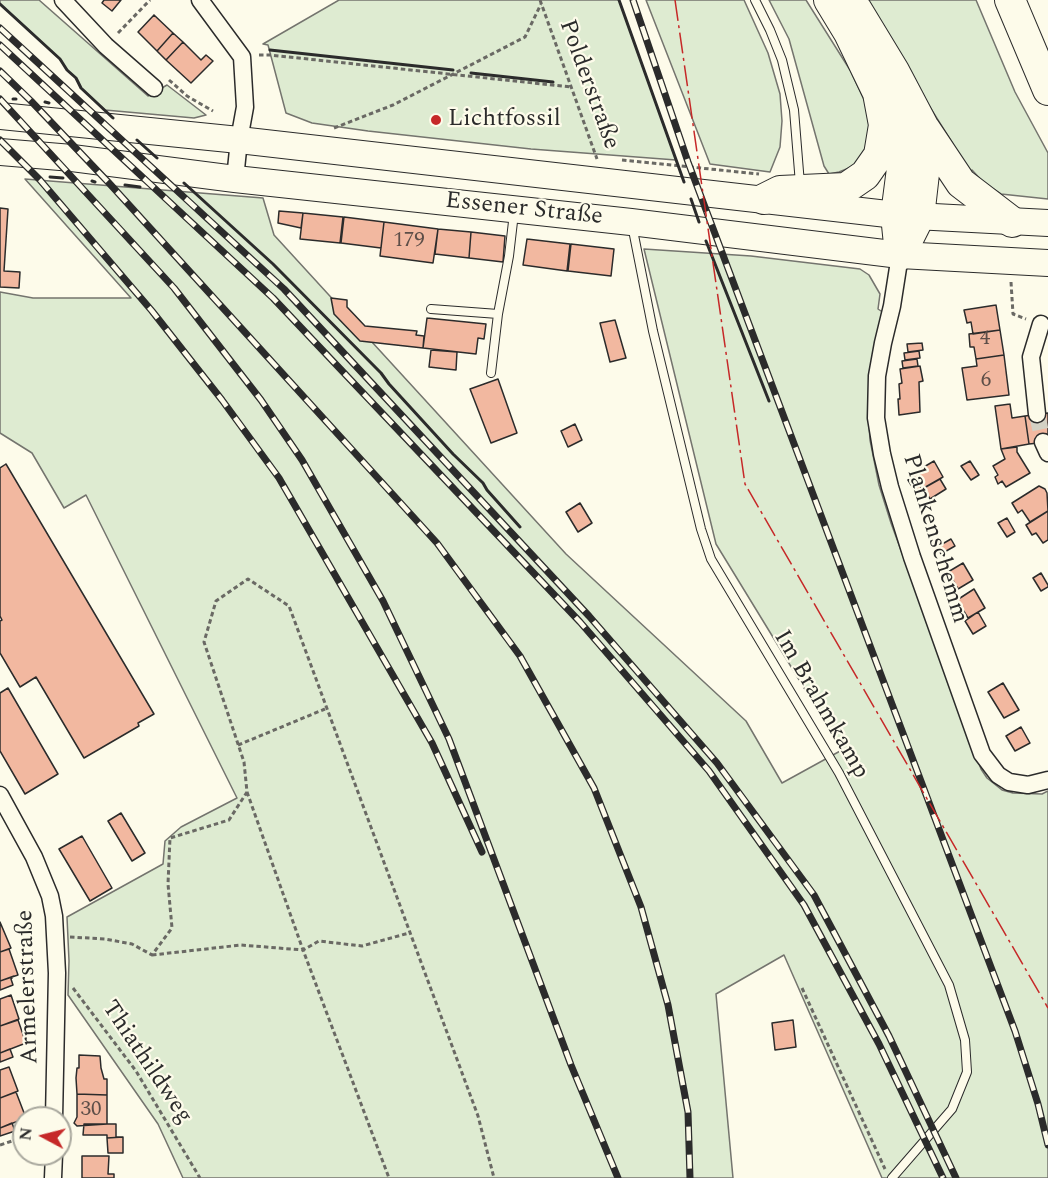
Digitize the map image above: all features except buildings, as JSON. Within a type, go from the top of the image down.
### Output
[{"type":"highway","points":[[765,187],[780,191],[846,188],[865,175],[879,155],[884,125],[878,93],[849,33],[829,0]]},
{"type":"highway","points":[[850,0],[894,71],[923,126],[961,183],[1012,222]]},
{"type":"highway","points":[[1010,0],[1048,90]]},
{"type":"highway","points":[[849,33],[875,66],[894,100],[902,142],[907,216]]},
{"type":"highway","points":[[900,255],[907,216],[927,156],[923,126]]},
{"type":"main road","name":"Essener Straße","points":[[0,116],[239,140],[765,187],[907,216],[1048,223]]},
{"type":"main road","name":"Essener Straße","points":[[0,152],[72,158],[900,255],[1048,263]]},
{"type":"street","points":[[63,0],[106,46],[154,88]]},
{"type":"street","points":[[200,0],[242,57],[245,107],[239,140],[236,178]]},
{"type":"street","name":"Plankenschemm","points":[[900,255],[877,376],[876,418],[890,487],[912,557],[982,754],[998,774],[1009,782],[1028,785],[1048,780]]},
{"type":"street","points":[[1037,414],[1031,357],[1041,324]]},
{"type":"street","name":"Armelerstraße","points":[[0,795],[34,857],[50,896],[57,973],[54,1106]]},
{"type":"lane","points":[[755,0],[782,60],[794,110],[800,190]]},
{"type":"lane","points":[[491,373],[514,209]]},
{"type":"lane","name":"Im Brahmkamp","points":[[631,222],[653,331],[701,529],[711,559],[839,773],[949,986],[965,1040],[968,1072],[952,1109],[889,1175]]},
{"type":"lane","points":[[431,309],[498,314]]},
{"type":"path","points":[[106,46],[150,0]]},
{"type":"path","points":[[325,132],[393,105],[525,38],[541,2]]},
{"type":"path","name":"Polderstraße","points":[[541,2],[597,159]]},
{"type":"path","points":[[242,57],[270,55],[571,87]]},
{"type":"path","points":[[154,88],[164,76],[187,96],[213,111]]},
{"type":"path","points":[[587,159],[606,160]]},
{"type":"path","points":[[616,160],[765,187]]},
{"type":"path","points":[[1011,282],[1013,314],[1041,324]]},
{"type":"path","points":[[389,1178],[303,950],[247,792],[244,762],[204,642],[216,601],[248,579],[289,606],[478,1116],[494,1178]]},
{"type":"path","points":[[238,745],[325,708]]},
{"type":"path","points":[[152,955],[172,928],[168,884],[170,838],[229,820],[247,792]]},
{"type":"path","points":[[55,937],[123,942],[132,944],[152,955],[241,945],[303,950],[319,941],[362,946],[409,933]]},
{"type":"path","name":"Thiathildweg","points":[[57,973],[68,981],[136,1071],[200,1178]]},
{"type":"path","points":[[802,988],[889,1175]]},
{"type":"green space","points":[[0,0],[39,0],[148,96],[167,85],[206,115],[194,118],[105,110],[81,88],[76,78],[60,59],[0,4]]},
{"type":"green space","points":[[339,0],[619,0],[676,160],[531,149],[368,131],[312,123],[286,113],[268,45],[263,44]]},
{"type":"green space","points":[[646,0],[744,0],[768,53],[780,94],[782,121],[780,147],[770,172],[710,164]]},
{"type":"green space","points":[[769,0],[806,0],[850,70],[866,104],[873,136],[859,164],[829,174],[824,166],[789,39]]},
{"type":"green space","points":[[863,0],[976,0],[1015,92],[1048,153],[1048,199],[1001,194],[984,183],[972,170],[965,175],[953,144]]},
{"type":"green space","points":[[25,179],[263,198],[274,235],[566,554],[746,721],[782,783],[842,750],[716,544],[644,249],[751,256],[860,269],[869,275],[880,294],[878,309],[884,313],[868,408],[870,440],[879,485],[891,523],[981,769],[987,778],[1002,790],[1013,793],[1042,794],[1048,791],[1048,1178],[882,1178],[784,955],[716,994],[733,1178],[183,1178],[158,1124],[68,995],[67,917],[163,864],[165,841],[181,827],[237,798],[86,495],[64,508],[32,453],[0,433],[0,292],[33,298],[131,298]]},
{"type":"tunnel","points":[[1037,414],[1043,442]]},
{"type":"railway","points":[[633,0],[688,162],[1015,1031],[1048,1145]]},
{"type":"railway","points":[[0,28],[284,289],[589,616],[717,763],[814,895],[889,1036],[956,1178]]},
{"type":"railway","points":[[0,45],[273,298],[580,622],[709,771],[804,905],[879,1044],[943,1178]]},
{"type":"railway","points":[[0,71],[109,183],[437,543],[520,656],[594,788],[641,907],[668,1005],[688,1112],[690,1178]]},
{"type":"railway","points":[[0,99],[174,288],[261,400],[302,460],[383,601],[449,739],[571,1065],[618,1178]]},
{"type":"railway","points":[[0,140],[40,180],[152,311],[222,400],[279,478],[432,743],[482,852]]},
{"type":"wall","points":[[619,0],[684,182]]},
{"type":"wall","points":[[0,4],[60,59],[76,78],[81,88],[113,118]]},
{"type":"wall","points":[[270,50],[453,70]]},
{"type":"wall","points":[[471,73],[553,82]]},
{"type":"wall","points":[[45,102],[49,103]]},
{"type":"wall","points":[[137,140],[157,158]]},
{"type":"wall","points":[[50,177],[63,178]]},
{"type":"wall","points":[[184,183],[273,264],[381,373],[453,454],[483,483],[520,527]]},
{"type":"wall","points":[[125,185],[140,187]]},
{"type":"wall","points":[[691,199],[699,222]]},
{"type":"wall","points":[[706,241],[769,401]]},
{"type":"power","points":[[675,0],[745,484],[1048,1008]]},
{"type":"place","name":"Lichtfossil","points":[[436,120]]}]
